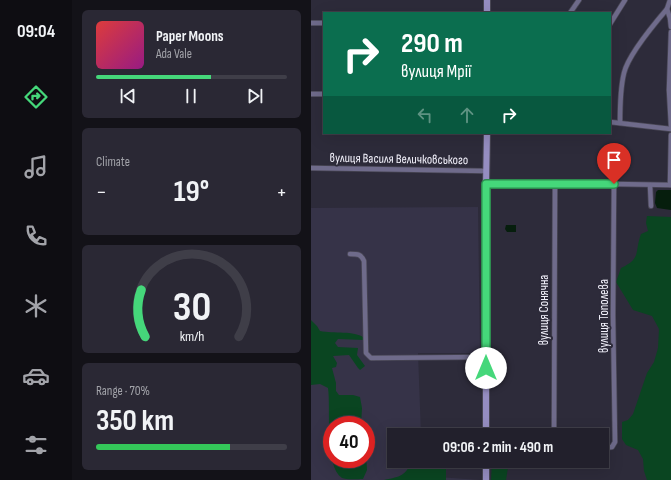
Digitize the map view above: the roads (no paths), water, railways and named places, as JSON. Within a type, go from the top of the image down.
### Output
[{"type":"street","points":[[487,0],[487,12]]},
{"type":"street","points":[[571,12],[579,0]]},
{"type":"street","points":[[611,22],[625,0]]},
{"type":"street","points":[[619,122],[624,71],[633,53],[667,9],[669,0]]},
{"type":"street","points":[[667,9],[671,28]]},
{"type":"street","points":[[311,23],[323,23]]},
{"type":"street","points":[[611,122],[671,128],[669,90],[671,32]]},
{"type":"street","points":[[311,94],[323,94]]},
{"type":"street","points":[[486,428],[487,134]]},
{"type":"street","points":[[486,184],[670,185],[671,135]]},
{"type":"street","name":"вулиця Василя Величковського","points":[[311,168],[486,171]]},
{"type":"street","name":"вулиця Сонячна","points":[[554,428],[555,184]]},
{"type":"street","name":"вулиця Тополева","points":[[609,447],[612,447],[615,442],[613,315],[614,184]]},
{"type":"street","points":[[650,185],[651,206]]},
{"type":"street","points":[[350,254],[359,254],[362,256],[364,261],[367,353],[371,358],[486,357]]},
{"type":"street","points":[[486,468],[486,480]]}]
